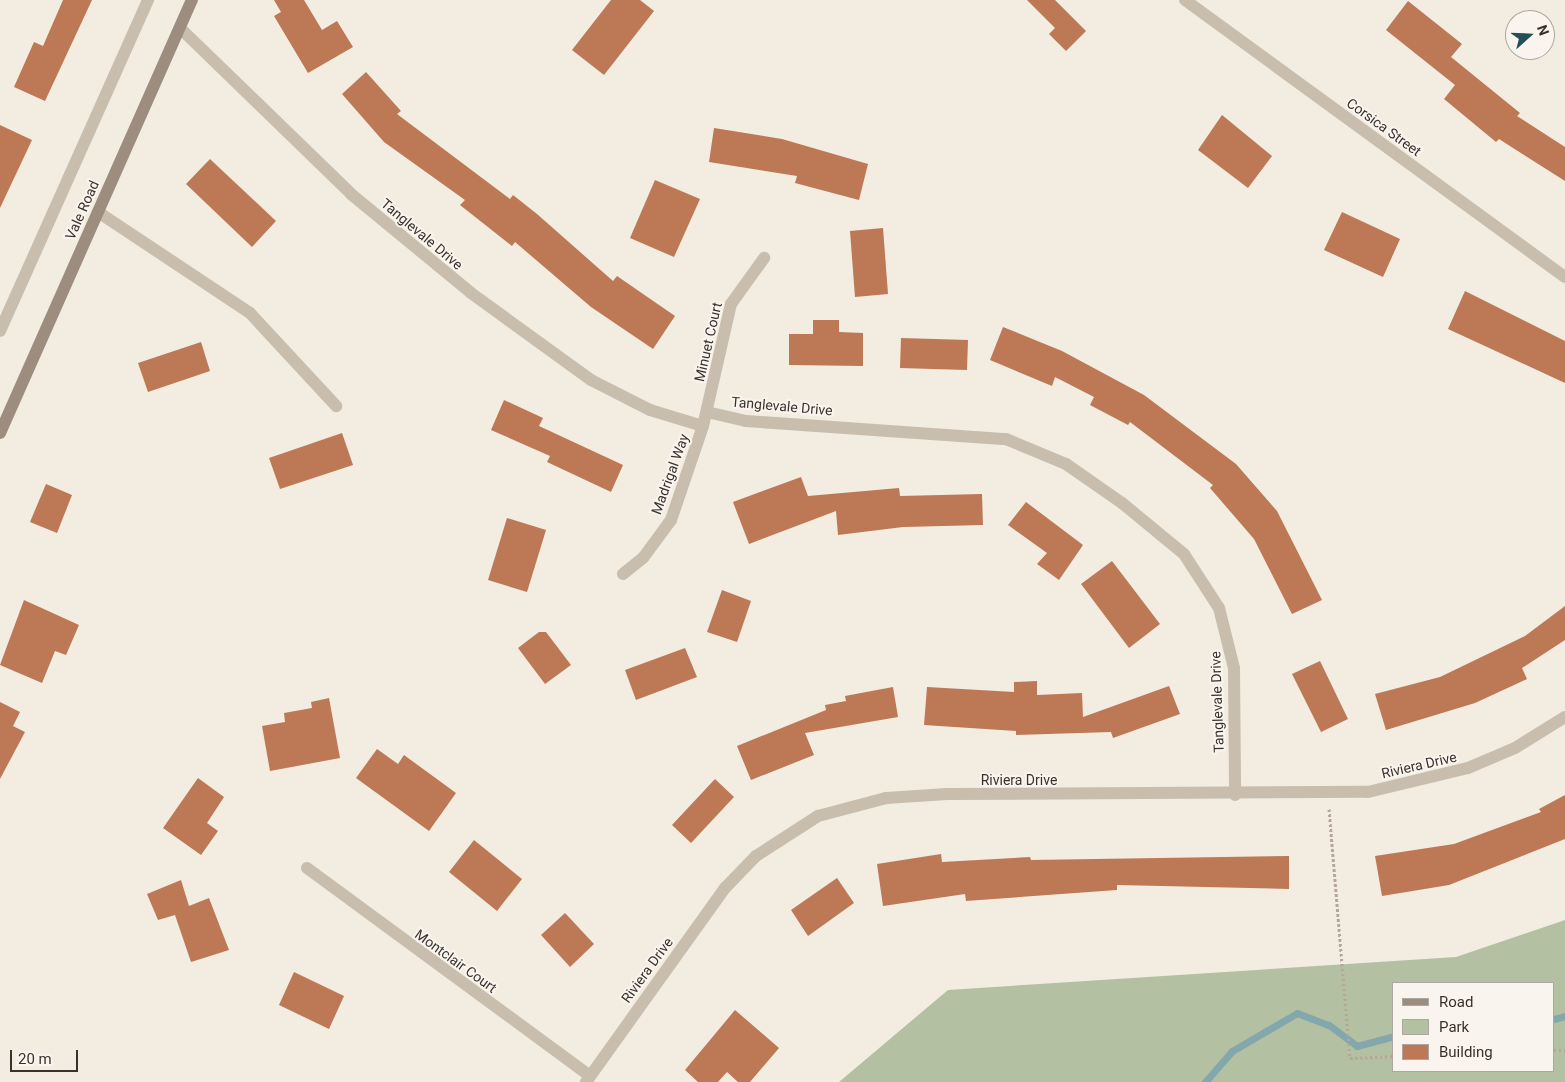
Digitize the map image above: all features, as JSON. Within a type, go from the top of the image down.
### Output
[{"type":"main road","name":"Vale Road","points":[[0,433],[192,0]]},
{"type":"street","points":[[0,331],[148,0]]},
{"type":"street","name":"Corsica Street","points":[[1185,0],[1565,276]]},
{"type":"street","name":"Tanglevale Drive","points":[[180,28],[351,194],[471,293],[591,380],[642,406],[703,426]]},
{"type":"street","points":[[98,212],[250,313],[336,406]]},
{"type":"street","name":"Minuet Court","points":[[707,412],[731,304],[764,258]]},
{"type":"street","points":[[703,426],[707,412]]},
{"type":"street","name":"Tanglevale Drive","points":[[707,412],[746,421],[1006,439],[1066,464],[1122,503],[1184,554],[1219,608],[1234,668],[1235,795]]},
{"type":"street","name":"Madrigal Way","points":[[623,574],[644,558],[671,520],[703,426]]},
{"type":"street","name":"Riviera Drive","points":[[588,1079],[725,888],[764,850],[818,816],[886,798],[946,794],[1235,795],[1328,793],[1421,783],[1468,768],[1515,748],[1565,717]]},
{"type":"street","name":"Montclair Court","points":[[307,868],[588,1079]]},
{"type":"path","points":[[1328,793],[1350,1058],[1392,1056]]},
{"type":"green space","points":[[1565,920],[1565,1082],[839,1082],[948,990],[1456,957]]},
{"type":"building","points":[[63,0],[92,0],[45,101],[14,87],[34,42],[43,46]]},
{"type":"building","points":[[274,0],[304,0],[322,30],[337,21],[353,47],[308,73],[274,16],[281,12]]},
{"type":"building","points":[[611,0],[640,0],[654,11],[604,75],[572,50]]},
{"type":"building","points":[[1027,0],[1055,0],[1086,31],[1066,51],[1049,34],[1055,28]]},
{"type":"building","points":[[1408,1],[1462,44],[1451,57],[1520,113],[1517,116],[1565,147],[1565,181],[1499,139],[1496,142],[1444,99],[1455,85],[1386,30]]},
{"type":"building","points":[[366,72],[401,111],[397,114],[510,199],[513,195],[613,281],[617,276],[675,316],[653,349],[591,307],[515,242],[512,246],[460,205],[465,200],[384,142],[342,94]]},
{"type":"building","points":[[1222,115],[1272,156],[1248,188],[1198,150]]},
{"type":"building","points":[[0,125],[32,140],[0,208]]},
{"type":"building","points":[[714,128],[782,139],[868,164],[859,200],[795,183],[797,176],[709,162]]},
{"type":"building","points":[[210,159],[276,221],[252,247],[186,184]]},
{"type":"building","points":[[655,180],[700,199],[674,257],[630,238]]},
{"type":"building","points":[[1342,212],[1400,239],[1383,277],[1324,250]]},
{"type":"building","points":[[883,228],[888,294],[855,297],[850,231]]},
{"type":"building","points":[[1465,291],[1565,341],[1565,383],[1448,329]]},
{"type":"building","points":[[813,320],[839,320],[839,332],[863,333],[863,366],[789,365],[789,334],[813,334]]},
{"type":"building","points":[[1003,327],[1062,351],[1144,395],[1236,464],[1277,511],[1322,600],[1292,614],[1254,539],[1210,488],[1213,485],[1130,422],[1128,425],[1090,405],[1094,397],[1055,377],[1052,386],[990,360]]},
{"type":"building","points":[[901,338],[968,340],[967,370],[900,368]]},
{"type":"building","points":[[201,342],[210,371],[148,392],[138,363]]},
{"type":"building","points":[[504,400],[543,418],[539,426],[623,465],[611,492],[547,462],[550,456],[491,430]]},
{"type":"building","points":[[342,433],[353,465],[280,489],[269,458]]},
{"type":"building","points":[[801,477],[808,496],[899,488],[900,496],[982,494],[983,525],[903,527],[838,535],[836,511],[749,544],[733,502]]},
{"type":"building","points":[[46,484],[72,495],[57,533],[30,522]]},
{"type":"building","points":[[1026,502],[1083,545],[1059,580],[1037,564],[1047,553],[1008,525]]},
{"type":"building","points":[[507,518],[546,530],[527,592],[488,580]]},
{"type":"building","points":[[1112,561],[1160,624],[1129,648],[1081,584]]},
{"type":"building","points":[[722,590],[751,601],[737,642],[707,632]]},
{"type":"building","points":[[24,600],[79,625],[66,655],[55,651],[42,683],[0,665]]},
{"type":"building","points":[[1565,606],[1565,640],[1522,668],[1527,679],[1475,703],[1386,730],[1375,694],[1440,677],[1525,636]]},
{"type":"building","points":[[539,632],[546,632],[571,665],[545,684],[518,648]]},
{"type":"building","points":[[685,648],[697,677],[636,700],[625,670]]},
{"type":"building","points":[[1320,661],[1348,719],[1321,732],[1292,674]]},
{"type":"building","points":[[1037,681],[1037,695],[1082,693],[1083,717],[1169,686],[1180,714],[1113,738],[1111,732],[1016,735],[1016,731],[924,725],[927,687],[1014,692],[1014,682]]},
{"type":"building","points":[[893,687],[898,717],[805,733],[814,755],[751,780],[737,746],[826,710],[825,705],[846,701],[845,696]]},
{"type":"building","points":[[329,698],[340,758],[270,771],[262,726],[285,722],[284,713],[312,708],[311,702]]},
{"type":"building","points":[[0,702],[20,712],[13,726],[25,732],[0,779]]},
{"type":"building","points":[[377,749],[398,764],[404,755],[456,793],[429,831],[356,778]]},
{"type":"building","points":[[198,778],[224,797],[207,823],[218,831],[201,855],[163,828]]},
{"type":"building","points":[[715,779],[734,797],[691,843],[672,825]]},
{"type":"building","points":[[1565,795],[1565,839],[1449,885],[1382,896],[1375,856],[1454,844],[1541,812],[1539,809]]},
{"type":"building","points":[[474,840],[522,879],[497,911],[449,872]]},
{"type":"building","points":[[941,854],[942,862],[1030,857],[1031,860],[1289,856],[1289,889],[1117,885],[1117,890],[966,901],[965,894],[883,906],[877,864]]},
{"type":"building","points":[[837,878],[854,903],[808,936],[791,910]]},
{"type":"building","points":[[181,880],[189,906],[209,898],[229,950],[191,962],[175,915],[158,920],[147,894]]},
{"type":"building","points":[[565,913],[594,944],[570,967],[541,935]]},
{"type":"building","points":[[294,972],[344,996],[329,1029],[279,1005]]},
{"type":"building","points":[[735,1010],[779,1048],[750,1082],[738,1082],[727,1072],[718,1082],[698,1082],[685,1070]]},
{"type":"waterway","points":[[1205,1082],[1232,1051],[1297,1013],[1329,1025],[1357,1046],[1392,1037]]},
{"type":"waterway","points":[[1555,1019],[1565,1016]]}]
